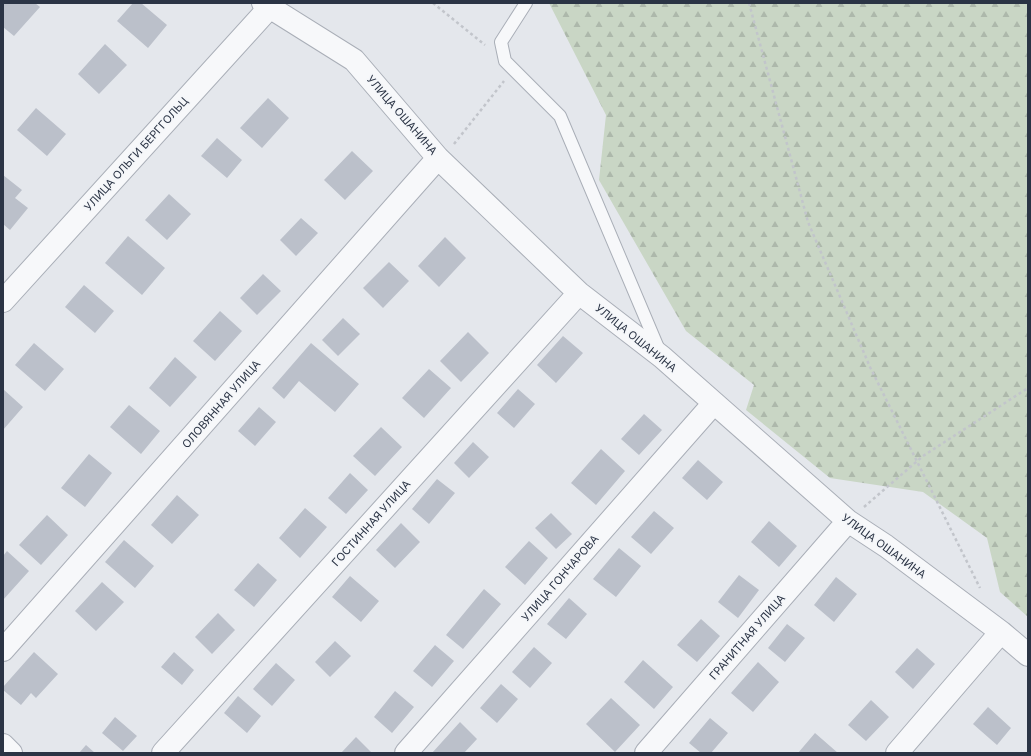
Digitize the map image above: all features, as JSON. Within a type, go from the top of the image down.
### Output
[{"type":"street","name":"УЛИЦА ОШАНИНА","points":[[266,5],[354,60],[438,158],[579,292],[662,357],[848,521],[886,546],[1001,632],[1028,655]]},
{"type":"street","name":"УЛИЦА ОЛЬГИ БЕРГГОЛЬЦ","points":[[3,301],[266,5]]},
{"type":"street","name":"ОЛОВЯННАЯ УЛИЦА","points":[[3,650],[438,158]]},
{"type":"street","name":"ГОСТИННАЯ УЛИЦА","points":[[163,753],[579,292]]},
{"type":"street","name":"УЛИЦА ГОНЧАРОВА","points":[[406,753],[714,403]]},
{"type":"street","name":"ГРАНИТНАЯ УЛИЦА","points":[[646,753],[848,521]]},
{"type":"street","points":[[897,753],[1001,632]]},
{"type":"street","points":[[3,745],[11,753]]},
{"type":"lane","points":[[526,3],[501,42],[506,61],[560,116],[662,357]]},
{"type":"path","points":[[433,3],[506,61],[506,78],[502,85],[459,140],[438,158]]},
{"type":"path","points":[[749,3],[808,222],[870,367],[980,589]]},
{"type":"path","points":[[848,521],[918,462],[923,456],[1028,388]]},
{"type":"green space","points":[[549,3],[1028,3],[1028,617],[1000,592],[987,538],[923,492],[830,478],[746,410],[754,385],[686,331],[599,180],[606,115]]},
{"type":"building","points":[[3,3],[35,3],[40,7],[14,36],[3,27]]},
{"type":"building","points":[[133,3],[141,3],[167,25],[148,48],[117,21]]},
{"type":"building","points":[[105,44],[127,65],[99,94],[78,74]]},
{"type":"building","points":[[268,98],[289,118],[262,148],[240,128]]},
{"type":"building","points":[[36,108],[66,134],[47,156],[17,130]]},
{"type":"building","points":[[217,138],[242,160],[227,178],[201,156]]},
{"type":"building","points":[[352,151],[373,171],[345,200],[324,180]]},
{"type":"building","points":[[3,175],[22,190],[15,198],[28,208],[10,230],[3,224]]},
{"type":"building","points":[[169,194],[191,214],[167,240],[145,220]]},
{"type":"building","points":[[301,218],[318,233],[296,256],[280,240]]},
{"type":"building","points":[[128,236],[165,268],[142,295],[105,263]]},
{"type":"building","points":[[445,237],[466,258],[439,287],[418,266]]},
{"type":"building","points":[[389,262],[409,281],[383,308],[363,288]]},
{"type":"building","points":[[263,274],[281,291],[257,315],[240,298]]},
{"type":"building","points":[[84,285],[114,311],[95,333],[65,307]]},
{"type":"building","points":[[220,311],[242,331],[215,361],[193,341]]},
{"type":"building","points":[[343,318],[360,334],[338,356],[322,340]]},
{"type":"building","points":[[468,332],[489,353],[461,382],[440,361]]},
{"type":"building","points":[[563,336],[583,353],[556,383],[537,365]]},
{"type":"building","points":[[34,343],[64,369],[45,391],[15,365]]},
{"type":"building","points":[[311,343],[359,384],[335,412],[299,381],[284,399],[272,388]]},
{"type":"building","points":[[175,357],[197,377],[170,407],[149,388]]},
{"type":"building","points":[[429,369],[451,388],[424,418],[402,398]]},
{"type":"building","points":[[3,389],[23,407],[3,430]]},
{"type":"building","points":[[518,389],[535,404],[514,428],[497,413]]},
{"type":"building","points":[[129,405],[160,431],[141,454],[110,427]]},
{"type":"building","points":[[259,407],[276,422],[255,446],[238,431]]},
{"type":"building","points":[[644,414],[662,430],[639,455],[621,439]]},
{"type":"building","points":[[381,427],[402,447],[375,476],[353,456]]},
{"type":"building","points":[[473,442],[489,457],[469,478],[454,463]]},
{"type":"building","points":[[601,449],[625,471],[596,505],[571,483]]},
{"type":"building","points":[[89,454],[112,473],[85,507],[61,488]]},
{"type":"building","points":[[698,460],[723,482],[707,500],[682,478]]},
{"type":"building","points":[[350,473],[368,490],[346,514],[328,498]]},
{"type":"building","points":[[437,479],[455,493],[429,524],[412,509]]},
{"type":"building","points":[[177,495],[199,515],[172,544],[151,525]]},
{"type":"building","points":[[305,508],[327,527],[300,558],[279,538]]},
{"type":"building","points":[[654,511],[674,528],[651,554],[631,537]]},
{"type":"building","points":[[551,513],[572,534],[556,549],[535,528]]},
{"type":"building","points":[[47,515],[68,535],[41,565],[19,545]]},
{"type":"building","points":[[769,521],[797,546],[779,567],[751,542]]},
{"type":"building","points":[[401,523],[420,542],[395,568],[376,550]]},
{"type":"building","points":[[124,540],[154,566],[135,588],[105,562]]},
{"type":"building","points":[[529,541],[548,558],[525,585],[505,567]]},
{"type":"building","points":[[619,548],[641,566],[616,597],[593,579]]},
{"type":"building","points":[[7,551],[29,571],[3,600],[3,556]]},
{"type":"building","points":[[258,563],[277,580],[254,607],[234,590]]},
{"type":"building","points":[[739,575],[759,590],[738,618],[718,602]]},
{"type":"building","points":[[350,576],[379,601],[361,622],[332,597]]},
{"type":"building","points":[[836,577],[857,594],[834,622],[814,605]]},
{"type":"building","points":[[102,582],[124,602],[96,631],[75,611]]},
{"type":"building","points":[[484,589],[501,604],[463,649],[446,635]]},
{"type":"building","points":[[569,598],[587,614],[566,639],[547,624]]},
{"type":"building","points":[[218,613],[235,630],[212,654],[195,637]]},
{"type":"building","points":[[701,619],[720,636],[697,662],[677,645]]},
{"type":"building","points":[[787,624],[805,638],[785,662],[768,648]]},
{"type":"building","points":[[335,641],[351,656],[330,677],[315,662]]},
{"type":"building","points":[[435,645],[454,661],[432,687],[413,671]]},
{"type":"building","points":[[534,647],[552,663],[530,688],[512,672]]},
{"type":"building","points":[[917,648],[935,664],[913,689],[895,672]]},
{"type":"building","points":[[34,652],[58,674],[36,698],[31,693],[21,705],[3,690],[3,687]]},
{"type":"building","points":[[174,652],[194,670],[182,685],[161,667]]},
{"type":"building","points":[[643,660],[673,687],[654,709],[624,682]]},
{"type":"building","points":[[758,662],[779,682],[753,712],[731,693]]},
{"type":"building","points":[[276,663],[295,680],[272,706],[253,689]]},
{"type":"building","points":[[501,684],[518,699],[497,723],[480,708]]},
{"type":"building","points":[[395,691],[414,707],[392,733],[374,717]]},
{"type":"building","points":[[238,696],[261,716],[247,733],[224,713]]},
{"type":"building","points":[[611,698],[640,725],[615,752],[586,724]]},
{"type":"building","points":[[871,700],[889,717],[866,741],[848,725]]},
{"type":"building","points":[[988,707],[1011,728],[997,745],[973,724]]},
{"type":"building","points":[[115,717],[137,736],[123,751],[102,733]]},
{"type":"building","points":[[710,718],[728,733],[711,753],[701,753],[689,743]]},
{"type":"building","points":[[460,722],[477,739],[464,753],[432,753]]},
{"type":"building","points":[[815,733],[838,753],[798,753]]},
{"type":"building","points":[[356,737],[372,753],[341,753]]},
{"type":"building","points":[[86,745],[95,753],[79,753]]}]
